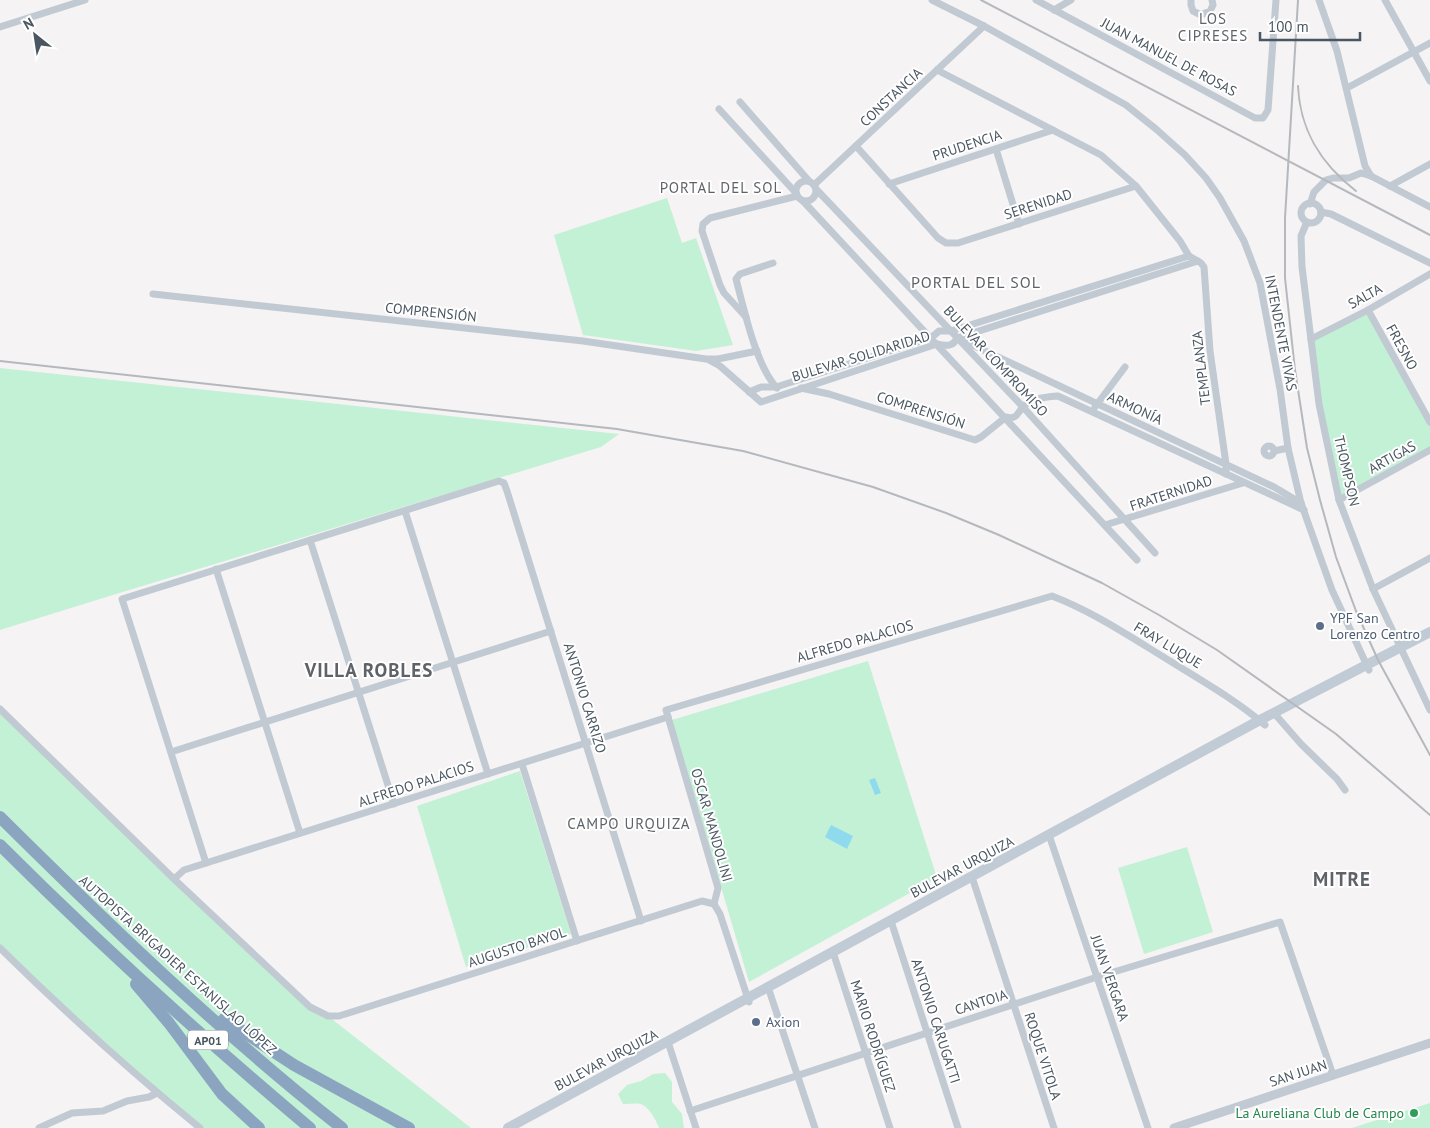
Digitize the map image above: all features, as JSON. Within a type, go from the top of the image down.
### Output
[{"type":"highway","name":"AUTOPISTA BRIGADIER ESTANISLAO LÓPEZ","points":[[0,817],[87,903],[176,986],[342,1128]]},
{"type":"highway","name":"AP01","points":[[0,845],[108,950],[310,1128]]},
{"type":"highway","points":[[108,950],[169,1023],[222,1094],[259,1128]]},
{"type":"highway","points":[[176,986],[265,1047],[410,1128]]},
{"type":"main road","name":"BULEVAR URQUIZA","points":[[515,1128],[891,923],[1368,668],[1430,632]]},
{"type":"main road","name":"BULEVAR URQUIZA","points":[[1400,650],[1430,637]]},
{"type":"main road","name":"BULEVAR URQUIZA","points":[[508,1128],[668,1044]]},
{"type":"street","points":[[0,27],[85,0]]},
{"type":"street","name":"INTENDENTE VIVAS","points":[[932,0],[984,26],[1126,105],[1156,129],[1206,178],[1220,198],[1244,241],[1260,283],[1280,389],[1288,448],[1303,507],[1326,575],[1344,619],[1368,668]]},
{"type":"street","points":[[1054,10],[1071,0]]},
{"type":"street","points":[[1191,0],[1193,11],[1202,15],[1210,11],[1213,6],[1212,0]]},
{"type":"street","name":"JUAN MANUEL DE ROSAS","points":[[1038,1],[1255,118],[1264,118],[1268,110],[1276,0]]},
{"type":"street","points":[[1319,0],[1337,51],[1364,166],[1371,176]]},
{"type":"street","points":[[1385,0],[1430,81]]},
{"type":"street","name":"CONSTANCIA","points":[[813,185],[984,26]]},
{"type":"street","points":[[1347,88],[1430,43]]},
{"type":"street","points":[[938,70],[1101,155],[1136,186],[1180,241],[1189,256],[1198,260]]},
{"type":"street","name":"BULEVAR COMPROMISO","points":[[740,102],[813,185],[1022,407],[1155,553]]},
{"type":"street","points":[[719,109],[1137,560]]},
{"type":"street","name":"PRUDENCIA","points":[[890,184],[1053,130]]},
{"type":"street","points":[[856,146],[890,184]]},
{"type":"street","points":[[996,149],[1019,224]]},
{"type":"street","points":[[1390,186],[1430,164]]},
{"type":"street","points":[[1310,204],[1314,192],[1326,180],[1349,178],[1361,173],[1371,176],[1430,207]]},
{"type":"street","points":[[796,194],[799,183],[813,185],[816,192],[813,199],[807,202],[803,201]]},
{"type":"street","name":"SERENIDAD","points":[[890,184],[938,238],[946,243],[958,243],[1136,186]]},
{"type":"street","points":[[746,317],[720,286],[702,231],[703,224],[710,218],[796,194]]},
{"type":"street","points":[[1321,212],[1320,218],[1316,222],[1307,222],[1303,218],[1302,212],[1304,207],[1310,204],[1316,205],[1321,212],[1330,214],[1430,263]]},
{"type":"street","name":"THOMPSON","points":[[1307,222],[1301,236],[1302,267],[1319,404],[1339,500],[1373,589],[1400,650],[1430,710]]},
{"type":"street","name":"BULEVAR SOLIDARIDAD","points":[[1189,256],[951,331],[939,331],[931,338],[776,387],[761,387],[750,392],[761,402],[937,344],[951,345],[957,338],[1198,260]]},
{"type":"street","name":"TEMPLANZA","points":[[1198,260],[1204,267],[1210,350],[1226,474]]},
{"type":"street","points":[[773,263],[740,274],[736,279],[746,317],[765,373],[776,387],[786,393]]},
{"type":"street","name":"SALTA","points":[[1311,339],[1368,310],[1430,274]]},
{"type":"street","name":"COMPRENSIÓN","points":[[153,294],[582,341],[706,359],[718,359],[757,350]]},
{"type":"street","name":"FRESNO","points":[[1368,310],[1430,422]]},
{"type":"street","name":"ARMONÍA","points":[[957,338],[1274,487],[1303,507]]},
{"type":"street","name":"COMPRENSIÓN","points":[[706,359],[720,366],[750,392]]},
{"type":"street","points":[[1091,411],[1125,367]]},
{"type":"street","name":"COMPRENSIÓN","points":[[801,388],[829,394],[975,440],[1006,418],[1012,419],[1017,416],[1022,407]]},
{"type":"street","name":"ARMONÍA","points":[[1022,407],[1046,397],[1058,396],[1243,483],[1303,507]]},
{"type":"street","points":[[1274,451],[1288,448]]},
{"type":"street","name":"ARTIGAS","points":[[1339,500],[1430,450]]},
{"type":"street","name":"ANTONIO CARRIZO","points":[[405,510],[499,481],[504,483],[641,921]]},
{"type":"street","name":"FRATERNIDAD","points":[[1105,525],[1243,483]]},
{"type":"street","points":[[206,863],[122,598],[405,510],[488,774]]},
{"type":"street","points":[[310,540],[394,804]]},
{"type":"street","points":[[1373,589],[1430,558]]},
{"type":"street","points":[[216,569],[300,833]]},
{"type":"street","name":"ALFREDO PALACIOS","points":[[174,879],[184,870],[522,764],[667,714],[1052,596]]},
{"type":"street","name":"FRAY LUQUE","points":[[1052,596],[1075,605],[1138,641],[1205,683],[1263,723]]},
{"type":"street","points":[[171,752],[551,631]]},
{"type":"street","points":[[0,710],[174,879]]},
{"type":"street","name":"OSCAR MANDOLINI","points":[[667,714],[718,888],[714,904],[720,914],[749,1000]]},
{"type":"street","points":[[1276,716],[1301,744],[1337,779],[1345,790]]},
{"type":"street","points":[[522,764],[577,941]]},
{"type":"street","name":"JUAN VERGARA","points":[[1050,838],[1148,1128]]},
{"type":"street","name":"AUGUSTO BAYOL","points":[[174,879],[310,1007],[328,1016],[339,1016],[702,901],[714,904]]},
{"type":"street","name":"ROQUE VITOLA","points":[[972,880],[1054,1128]]},
{"type":"street","name":"CANTOIA","points":[[690,1111],[1097,977],[1280,922],[1333,1075]]},
{"type":"street","name":"ANTONIO CARUGATTI","points":[[891,923],[958,1128]]},
{"type":"street","points":[[0,948],[36,984],[157,1093],[200,1128]]},
{"type":"street","name":"MARIO RODRÍGUEZ","points":[[834,954],[890,1128]]},
{"type":"street","points":[[768,990],[815,1128]]},
{"type":"street","name":"SAN JUAN","points":[[1174,1128],[1430,1043]]},
{"type":"street","points":[[668,1044],[696,1128]]},
{"type":"street","points":[[38,1128],[72,1113],[102,1111],[127,1101],[149,1097],[157,1093]]},
{"type":"green space","points":[[667,198],[682,243],[696,238],[733,345],[696,351],[583,335],[554,235]]},
{"type":"green space","points":[[1368,310],[1430,422],[1430,450],[1339,500],[1311,339]]},
{"type":"green space","points":[[0,368],[619,434],[601,447],[0,630]]},
{"type":"green space","points":[[868,661],[937,878],[749,982],[672,720]]},
{"type":"green space","points":[[0,709],[310,1007],[328,1016],[471,1128],[200,1128],[0,948]]},
{"type":"green space","points":[[520,771],[571,934],[466,967],[417,806]]},
{"type":"green space","points":[[1187,847],[1213,932],[1144,954],[1118,868]]},
{"type":"green space","points":[[665,1073],[672,1082],[672,1102],[682,1114],[684,1128],[659,1128],[647,1108],[641,1104],[623,1104],[618,1094],[627,1085],[641,1081],[653,1074]]},
{"type":"green space","name":"La Aureliana Club de Campo","points":[[1430,1103],[1430,1128],[1352,1128]]},
{"type":"water","points":[[875,778],[881,793],[875,795],[869,780]]},
{"type":"water","points":[[831,825],[853,836],[847,849],[825,837]]},
{"type":"railway","points":[[981,0],[1430,235]]},
{"type":"railway","points":[[1298,0],[1285,218],[1285,278],[1295,370],[1307,448],[1336,557],[1356,611],[1378,660],[1430,755]]},
{"type":"railway","points":[[1298,86],[1303,118],[1315,145],[1332,170],[1356,191]]},
{"type":"railway","points":[[0,361],[617,429],[743,451],[873,487],[946,513],[999,535],[1102,583],[1159,615],[1217,650],[1336,734],[1430,815]]},
{"type":"place","name":"YPF San Lorenzo Centro","points":[[1320,626]]},
{"type":"place","name":"Axion","points":[[756,1022]]},
{"type":"place","name":"La Aureliana Club de Campo","points":[[1414,1113]]},
{"type":"district","name":"LOS CIPRESES","points":[[1213,26]]},
{"type":"district","name":"PORTAL DEL SOL","points":[[721,187]]},
{"type":"district","name":"PORTAL DEL SOL","points":[[976,282]]},
{"type":"district","name":"VILLA ROBLES","points":[[369,670]]},
{"type":"district","name":"CAMPO URQUIZA","points":[[629,823]]},
{"type":"district","name":"MITRE","points":[[1342,879]]}]
